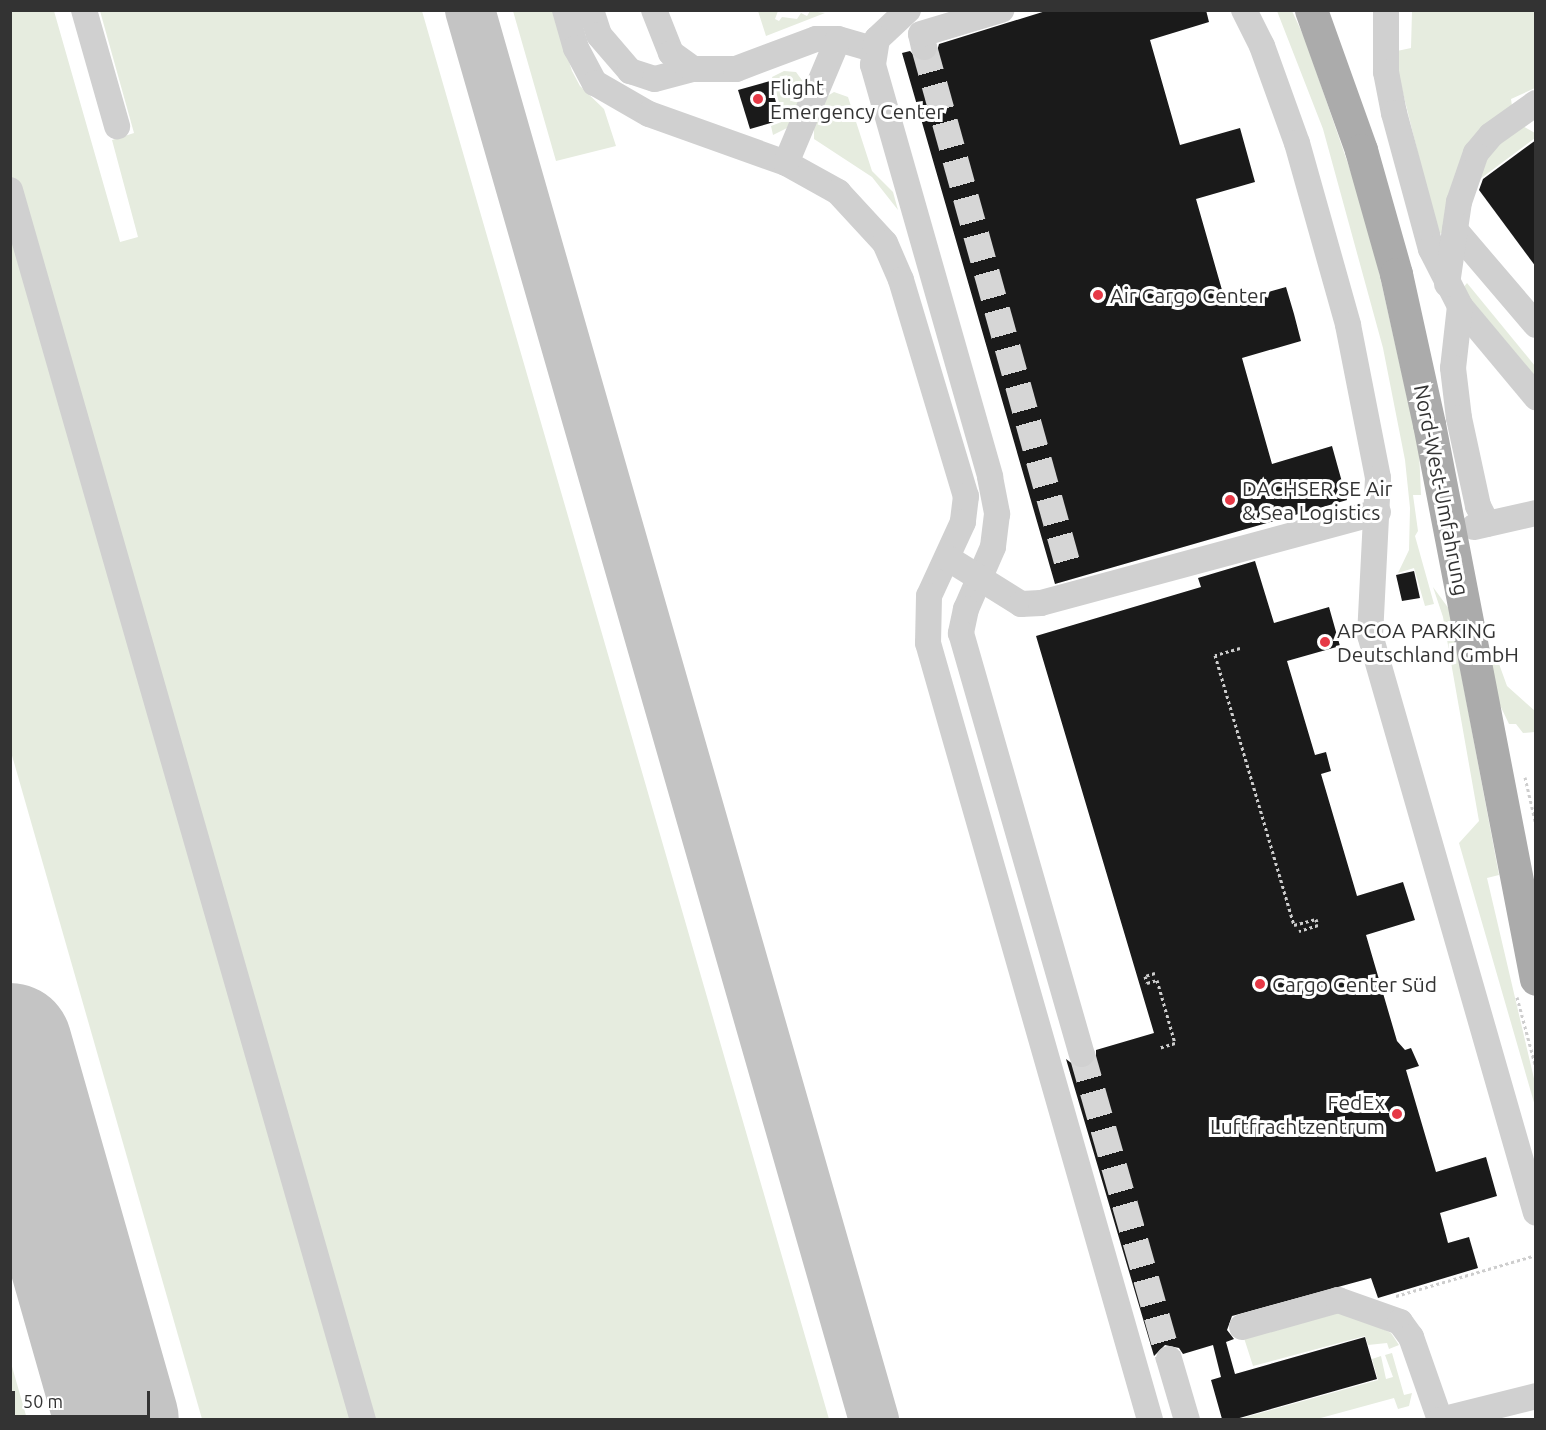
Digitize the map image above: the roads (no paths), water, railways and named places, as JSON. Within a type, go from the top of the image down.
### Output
[{"type":"main road","name":"Nord-West-Umfahrung","points":[[1311,10],[1361,150],[1396,274],[1430,424],[1529,910],[1536,979]]},
{"type":"street","points":[[84,10],[117,126]]},
{"type":"street","points":[[565,10],[576,48],[595,83],[617,99],[649,114],[786,163],[838,192],[885,243],[901,280],[966,496],[963,522],[949,559],[929,597],[928,643],[1150,1419]]},
{"type":"street","points":[[591,10],[599,35],[630,71],[655,79],[693,69],[722,72],[816,39],[838,39],[873,49]]},
{"type":"street","points":[[654,10],[671,53],[693,69]]},
{"type":"street","points":[[908,10],[888,26],[873,49],[873,65],[990,477],[998,514],[993,547],[966,609],[961,633],[1082,1054]]},
{"type":"street","points":[[924,47],[921,34],[1001,10]]},
{"type":"street","points":[[1244,10],[1262,46],[1297,143],[1348,325],[1378,478],[1370,635],[1536,1213]]},
{"type":"street","points":[[1386,10],[1386,72],[1417,207],[1453,295],[1536,397]]},
{"type":"street","points":[[786,163],[838,39]]},
{"type":"street","points":[[1536,103],[1491,135],[1476,153],[1465,177],[1455,230],[1453,368],[1459,418],[1480,525],[1536,513]]},
{"type":"street","points":[[10,190],[363,1419]]},
{"type":"street","points":[[1455,230],[1536,325]]},
{"type":"street","points":[[949,559],[1021,604],[1041,603],[1378,512]]},
{"type":"street","points":[[1242,1327],[1338,1300],[1400,1322],[1411,1337],[1440,1419],[1536,1396]]},
{"type":"street","points":[[1169,1359],[1187,1419]]},
{"type":"tunnel","points":[[924,47],[1067,562]]},
{"type":"tunnel","points":[[1082,1054],[1169,1359]]},
{"type":"place","name":"Flight Emergency Center","points":[[758,99]]},
{"type":"place","name":"Air Cargo Center","points":[[1098,295]]},
{"type":"place","name":"DACHSER SE Air & Sea Logistics","points":[[1230,500]]},
{"type":"place","name":"APCOA PARKING Deutschland GmbH","points":[[1325,642]]},
{"type":"place","name":"Cargo Center Süd","points":[[1260,984]]},
{"type":"place","name":"FedEx Luftfrachtzentrum","points":[[1397,1114]]}]
